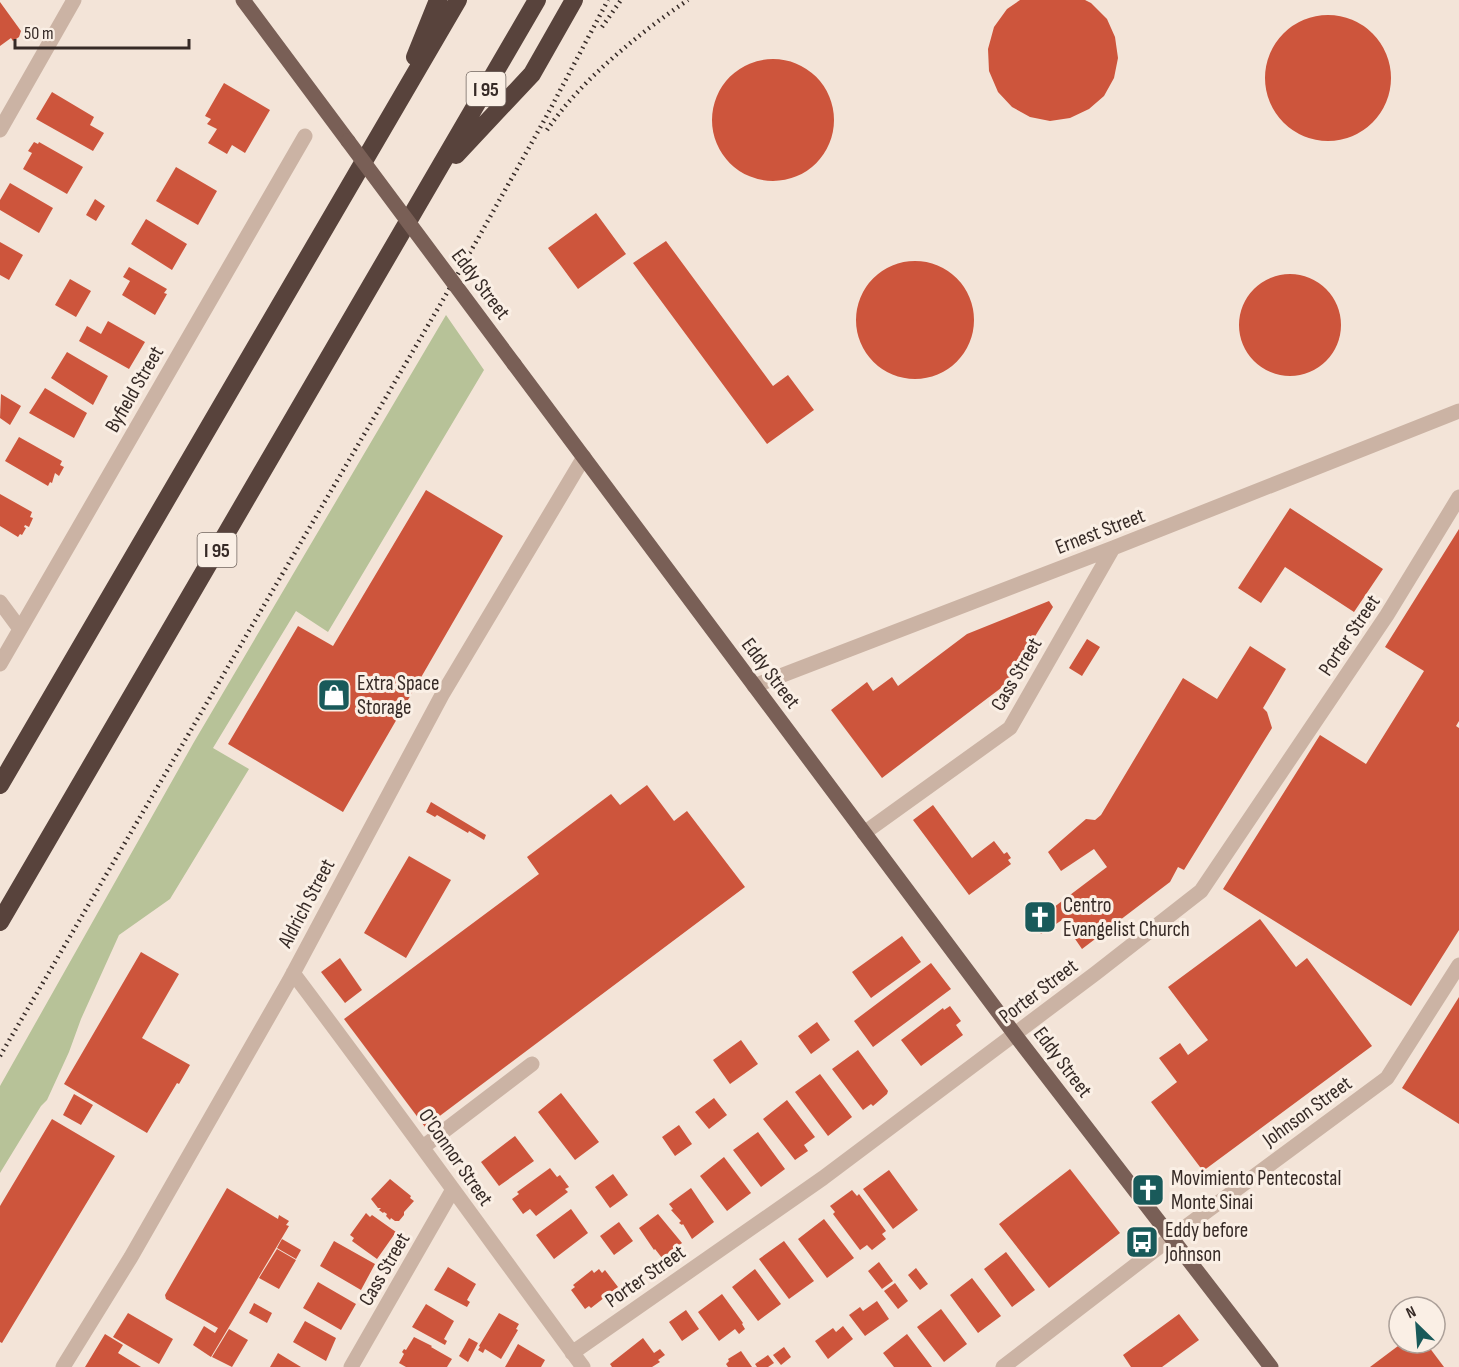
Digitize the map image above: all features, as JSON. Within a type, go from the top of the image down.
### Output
[{"type":"highway","points":[[393,112],[438,0]]},
{"type":"highway","points":[[0,785],[458,0]]},
{"type":"highway","name":"I 95","points":[[0,922],[537,0]]},
{"type":"highway","points":[[434,178],[532,74],[574,0]]},
{"type":"main road","name":"Eddy Street","points":[[243,0],[864,833],[1271,1367]]},
{"type":"street","points":[[0,130],[74,0]]},
{"type":"street","name":"Byfield Street","points":[[0,664],[305,136]]},
{"type":"street","name":"Ernest Street","points":[[754,686],[1113,548],[1459,411]]},
{"type":"street","name":"Aldrich Street","points":[[63,1367],[131,1257],[293,973],[442,695],[584,457]]},
{"type":"street","name":"Porter Street","points":[[572,1353],[823,1178],[1016,1034],[1201,891],[1388,615],[1459,497]]},
{"type":"street","name":"Cass Street","points":[[864,833],[1010,728],[1113,548]]},
{"type":"street","points":[[0,602],[20,629]]},
{"type":"street","name":"Johnson Street","points":[[1003,1367],[1172,1237],[1387,1078],[1459,966]]},
{"type":"street","name":"O'Connor Street","points":[[293,973],[583,1367]]},
{"type":"street","points":[[423,1147],[532,1064]]},
{"type":"street","name":"Cass Street","points":[[351,1367],[453,1191]]},
{"type":"green space","points":[[446,315],[484,370],[328,632],[296,611],[213,748],[249,769],[170,899],[119,935],[47,1100],[0,1173],[0,1086],[194,742]]},
{"type":"building","points":[[1020,0],[1085,0],[1107,19],[1115,37],[1118,58],[1114,78],[1104,96],[1089,109],[1070,118],[1050,121],[1030,117],[1012,107],[998,92],[989,71],[988,49],[994,27],[1007,9]]},
{"type":"building","points":[[0,2],[21,31],[19,37],[13,41],[11,38],[0,46]]},
{"type":"building","points":[[1328,15],[1352,20],[1373,33],[1386,54],[1391,78],[1386,102],[1373,123],[1352,136],[1328,141],[1304,136],[1283,123],[1270,102],[1265,78],[1270,54],[1283,33],[1304,20]]},
{"type":"building","points":[[773,59],[796,64],[807,69],[816,77],[824,86],[829,97],[834,120],[829,143],[824,154],[816,163],[807,171],[796,176],[773,181],[750,176],[739,171],[730,163],[722,154],[717,143],[712,120],[717,97],[722,86],[730,77],[739,69],[750,64]]},
{"type":"building","points":[[224,83],[270,110],[245,153],[232,145],[227,154],[208,143],[217,129],[207,124],[211,119],[205,116]]},
{"type":"building","points":[[52,92],[94,117],[90,125],[104,133],[93,151],[36,119]]},
{"type":"building","points":[[34,142],[38,144],[39,142],[83,167],[67,194],[23,169],[32,153],[28,151]]},
{"type":"building","points":[[176,167],[217,191],[198,225],[156,201]]},
{"type":"building","points":[[10,183],[53,208],[39,233],[0,210],[0,200]]},
{"type":"building","points":[[95,199],[105,206],[96,221],[86,215]]},
{"type":"building","points":[[596,213],[626,254],[578,289],[548,248]]},
{"type":"building","points":[[146,219],[187,244],[172,270],[131,244]]},
{"type":"building","points":[[666,241],[773,386],[788,375],[814,410],[767,444],[633,263]]},
{"type":"building","points":[[0,242],[23,255],[9,280],[0,275]]},
{"type":"building","points":[[915,261],[938,265],[957,278],[970,297],[974,320],[970,343],[957,362],[938,375],[915,379],[892,375],[873,362],[860,343],[856,320],[860,297],[873,278],[892,265]]},
{"type":"building","points":[[129,267],[167,289],[164,293],[167,294],[155,315],[122,295],[130,281],[123,277]]},
{"type":"building","points":[[1290,274],[1310,278],[1326,289],[1337,305],[1341,325],[1337,345],[1326,361],[1310,372],[1290,376],[1270,372],[1254,361],[1243,345],[1239,325],[1243,305],[1254,289],[1270,278]]},
{"type":"building","points":[[70,279],[91,291],[76,317],[55,305]]},
{"type":"building","points":[[108,321],[145,342],[129,369],[79,341],[87,326],[101,334]]},
{"type":"building","points":[[67,352],[108,376],[93,405],[51,378]]},
{"type":"building","points":[[45,388],[87,413],[74,438],[29,413]]},
{"type":"building","points":[[1,394],[21,406],[10,425],[0,418]]},
{"type":"building","points":[[19,437],[62,461],[60,465],[64,467],[59,476],[55,473],[52,483],[50,482],[48,486],[5,461]]},
{"type":"building","name":"Extra Space Storage","points":[[426,490],[503,536],[343,812],[228,744],[298,626],[333,646]]},
{"type":"building","points":[[0,494],[32,512],[30,517],[33,518],[29,527],[25,525],[26,528],[22,535],[18,537],[0,526]]},
{"type":"building","points":[[1290,508],[1383,569],[1354,612],[1285,567],[1261,603],[1238,588]]},
{"type":"building","points":[[1459,529],[1459,721],[1456,726],[1459,728],[1459,930],[1411,1006],[1223,889],[1320,735],[1366,764],[1424,671],[1385,647]]},
{"type":"building","points":[[1049,601],[1053,607],[1005,685],[882,778],[831,710],[867,682],[873,691],[892,677],[898,686],[967,634]]},
{"type":"building","points":[[1087,639],[1100,647],[1082,676],[1069,668]]},
{"type":"building","points":[[1250,646],[1286,669],[1263,708],[1267,712],[1272,728],[1184,870],[1178,867],[1170,882],[1082,949],[1062,920],[1041,934],[1033,923],[1107,867],[1094,849],[1061,871],[1048,852],[1086,819],[1095,820],[1101,815],[1183,678],[1217,699]]},
{"type":"building","points":[[647,785],[674,821],[687,811],[745,887],[425,1127],[344,1019],[539,874],[527,857],[611,794],[620,805]]},
{"type":"building","points":[[431,802],[486,835],[484,840],[437,815],[435,817],[426,812]]},
{"type":"building","points":[[933,805],[972,858],[994,841],[1004,854],[1007,852],[1011,858],[1008,860],[1011,864],[969,895],[913,820]]},
{"type":"building","points":[[409,856],[451,880],[406,958],[364,933]]},
{"type":"building","points":[[1260,919],[1296,967],[1307,958],[1372,1046],[1203,1171],[1151,1102],[1177,1082],[1159,1058],[1180,1043],[1188,1055],[1208,1040],[1168,987]]},
{"type":"building","points":[[902,936],[921,962],[871,998],[852,972]]},
{"type":"building","points":[[141,952],[179,974],[142,1038],[190,1065],[147,1133],[64,1084]]},
{"type":"building","points":[[340,958],[362,990],[345,1003],[321,972]]},
{"type":"building","points":[[931,963],[951,989],[873,1047],[854,1021]]},
{"type":"building","points":[[1459,997],[1459,1124],[1402,1088]]},
{"type":"building","points":[[950,1006],[961,1021],[956,1025],[963,1035],[921,1066],[901,1040],[943,1008],[944,1010]]},
{"type":"building","points":[[817,1022],[830,1040],[811,1054],[798,1036]]},
{"type":"building","points":[[741,1040],[758,1064],[730,1084],[713,1060]]},
{"type":"building","points":[[858,1050],[888,1091],[873,1106],[871,1104],[863,1110],[832,1069]]},
{"type":"building","points":[[820,1074],[852,1117],[828,1136],[795,1092]]},
{"type":"building","points":[[561,1093],[599,1142],[575,1160],[538,1112]]},
{"type":"building","points":[[74,1094],[93,1105],[81,1125],[63,1115]]},
{"type":"building","points":[[714,1098],[727,1115],[709,1129],[695,1112]]},
{"type":"building","points":[[787,1100],[815,1137],[804,1145],[808,1151],[795,1160],[763,1119]]},
{"type":"building","points":[[52,1119],[115,1156],[2,1343],[0,1342],[0,1206]]},
{"type":"building","points":[[679,1125],[692,1144],[675,1156],[662,1137]]},
{"type":"building","points":[[758,1132],[785,1169],[761,1187],[733,1150]]},
{"type":"building","points":[[515,1136],[534,1161],[499,1186],[481,1162]]},
{"type":"building","points":[[724,1157],[751,1193],[727,1211],[700,1176]]},
{"type":"building","points":[[550,1168],[557,1177],[560,1175],[569,1187],[565,1189],[568,1192],[536,1216],[530,1209],[523,1214],[512,1199],[519,1194],[517,1192]]},
{"type":"building","points":[[1070,1169],[1120,1233],[1049,1288],[999,1224]]},
{"type":"building","points":[[889,1170],[918,1210],[893,1229],[863,1189]]},
{"type":"building","points":[[613,1174],[628,1195],[610,1208],[595,1187]]},
{"type":"building","points":[[390,1179],[414,1201],[399,1221],[391,1218],[390,1220],[387,1214],[379,1210],[381,1208],[378,1208],[371,1199]]},
{"type":"building","points":[[227,1188],[278,1219],[279,1215],[289,1221],[286,1225],[289,1226],[211,1357],[193,1345],[204,1326],[215,1333],[218,1328],[166,1299],[165,1295]]},
{"type":"building","points":[[691,1188],[714,1222],[692,1239],[683,1224],[679,1223],[681,1221],[671,1210],[673,1209],[669,1204]]},
{"type":"building","points":[[852,1190],[857,1196],[859,1194],[886,1231],[882,1234],[886,1239],[872,1250],[867,1245],[860,1250],[833,1214],[835,1212],[830,1206]]},
{"type":"building","points":[[571,1209],[588,1233],[554,1259],[536,1235]]},
{"type":"building","points":[[366,1213],[396,1232],[377,1259],[352,1241],[354,1238],[350,1235]]},
{"type":"building","points":[[658,1214],[682,1243],[662,1258],[639,1228]]},
{"type":"building","points":[[824,1219],[854,1258],[827,1278],[798,1239]]},
{"type":"building","points":[[619,1222],[633,1241],[614,1255],[600,1236]]},
{"type":"building","points":[[282,1239],[301,1250],[296,1259],[277,1248]]},
{"type":"building","points":[[334,1241],[375,1264],[361,1290],[320,1266]]},
{"type":"building","points":[[784,1241],[814,1281],[789,1299],[759,1259]]},
{"type":"building","points":[[277,1249],[296,1260],[279,1289],[259,1278]]},
{"type":"building","points":[[1006,1252],[1035,1290],[1012,1307],[984,1269]]},
{"type":"building","points":[[879,1262],[893,1281],[882,1289],[868,1271]]},
{"type":"building","points":[[448,1267],[476,1284],[467,1300],[470,1302],[467,1307],[434,1290]]},
{"type":"building","points":[[916,1268],[928,1284],[920,1290],[908,1275]]},
{"type":"building","points":[[599,1269],[602,1273],[605,1270],[618,1287],[591,1308],[589,1306],[585,1309],[571,1290],[575,1287],[573,1285],[592,1270],[594,1273]]},
{"type":"building","points":[[755,1269],[781,1304],[758,1321],[732,1287]]},
{"type":"building","points":[[972,1278],[1001,1316],[978,1333],[950,1295]]},
{"type":"building","points":[[318,1282],[356,1304],[341,1330],[303,1308]]},
{"type":"building","points":[[895,1283],[908,1301],[898,1309],[884,1291]]},
{"type":"building","points":[[722,1294],[745,1329],[739,1334],[735,1329],[719,1341],[698,1312]]},
{"type":"building","points":[[877,1301],[889,1319],[865,1336],[849,1315],[860,1307],[863,1311]]},
{"type":"building","points":[[254,1303],[272,1313],[267,1323],[249,1313]]},
{"type":"building","points":[[426,1304],[454,1321],[444,1339],[447,1341],[445,1345],[412,1327]]},
{"type":"building","points":[[941,1309],[967,1344],[944,1362],[917,1327]]},
{"type":"building","points":[[686,1310],[699,1329],[682,1341],[669,1322]]},
{"type":"building","points":[[128,1313],[173,1339],[159,1364],[113,1337]]},
{"type":"building","points":[[499,1313],[519,1324],[516,1329],[518,1330],[501,1359],[485,1349],[483,1353],[478,1350]]},
{"type":"building","points":[[1179,1314],[1199,1340],[1162,1367],[1131,1367],[1123,1355]]},
{"type":"building","points":[[305,1321],[336,1338],[326,1361],[293,1342]]},
{"type":"building","points":[[843,1326],[853,1339],[828,1359],[815,1341],[833,1328],[836,1332]]},
{"type":"building","points":[[229,1329],[248,1340],[232,1367],[212,1357]]},
{"type":"building","points":[[105,1334],[123,1345],[118,1353],[141,1367],[85,1367]]},
{"type":"building","points":[[907,1334],[932,1367],[894,1367],[883,1353]]},
{"type":"building","points":[[414,1337],[452,1359],[447,1367],[406,1367],[399,1363],[404,1354],[402,1352],[406,1350]]},
{"type":"building","points":[[469,1338],[478,1343],[468,1362],[459,1356]]},
{"type":"building","points":[[643,1338],[654,1353],[660,1349],[665,1355],[658,1360],[660,1362],[652,1367],[612,1367],[610,1364]]},
{"type":"building","points":[[518,1344],[545,1360],[541,1367],[505,1367]]},
{"type":"building","points":[[784,1347],[791,1357],[781,1365],[773,1355]]},
{"type":"building","points":[[741,1351],[752,1367],[728,1367],[726,1364],[728,1359]]},
{"type":"building","points":[[278,1353],[301,1367],[270,1367]]},
{"type":"building","points":[[1387,1354],[1435,1355],[1444,1367],[1370,1367]]},
{"type":"building","points":[[768,1355],[774,1363],[768,1367],[757,1367],[755,1364]]},
{"type":"railway","points":[[0,1056],[454,281],[545,119],[608,0]]},
{"type":"railway","points":[[602,27],[621,0]]},
{"type":"railway","points":[[547,130],[576,93],[593,76],[630,43],[688,0]]},
{"type":"place","name":"Extra Space Storage","points":[[334,695]]},
{"type":"place","name":"Centro Evangelist Church","points":[[1040,917]]},
{"type":"place","name":"Movimiento Pentecostal Monte Sinai","points":[[1148,1190]]},
{"type":"place","name":"Eddy before Johnson","points":[[1142,1242]]}]
